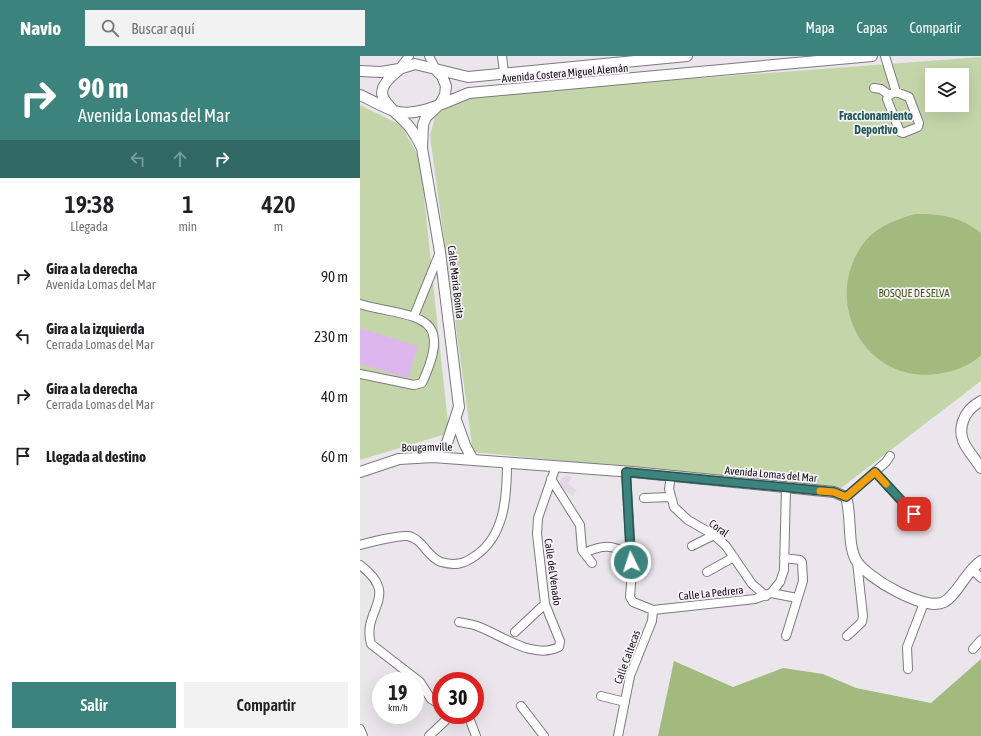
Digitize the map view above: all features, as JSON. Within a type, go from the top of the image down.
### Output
[{"type":"main road","name":"Avenida Costera Miguel Alemán","points":[[360,71],[381,72],[399,69],[415,64],[468,77],[648,58],[687,56]]},
{"type":"main road","name":"Avenida Costera Miguel Alemán","points":[[360,95],[394,111],[406,113],[424,111],[469,93],[799,60],[872,56]]},
{"type":"main road","points":[[394,111],[386,103],[381,93],[382,86],[388,78],[399,69]]},
{"type":"main road","points":[[436,70],[442,76],[446,86],[445,95],[440,104]]},
{"type":"main road","name":"Calle María Bonita","points":[[433,457],[447,444],[459,407],[440,252],[422,148],[424,121],[426,117],[440,104]]},
{"type":"main road","name":"Calle María Bonita","points":[[394,111],[406,123],[422,148]]},
{"type":"main road","points":[[981,401],[965,414],[960,434],[962,441],[981,468]]},
{"type":"main road","name":"Calle María Bonita","points":[[456,420],[465,445],[473,460]]},
{"type":"main road","name":"Bougamville","points":[[360,472],[399,460],[433,457],[473,460]]},
{"type":"main road","name":"Avenida Lomas del Mar","points":[[473,460],[626,472],[834,492],[846,497]]},
{"type":"main road","points":[[846,497],[849,507],[853,547],[857,562],[875,577],[898,592],[924,603],[931,604],[944,602],[972,569],[981,561]]},
{"type":"street","points":[[399,69],[409,56]]},
{"type":"street","points":[[429,56],[436,70]]},
{"type":"street","points":[[502,56],[504,73]]},
{"type":"street","points":[[885,56],[892,94]]},
{"type":"street","points":[[874,88],[881,89],[892,94],[909,97],[919,123],[918,127],[903,133],[900,132],[887,100],[892,94]]},
{"type":"street","points":[[414,316],[440,252]]},
{"type":"street","points":[[360,304],[414,316],[430,326],[434,335],[430,365],[422,382],[414,385],[360,374]]},
{"type":"street","points":[[846,497],[875,472],[890,456]]},
{"type":"street","points":[[360,545],[407,536],[416,540],[434,558],[441,562],[459,565],[468,561],[485,549],[498,530],[506,493],[507,463]]},
{"type":"street","name":"Calle del Venado","points":[[459,622],[478,626],[526,648],[552,650],[559,647],[560,641],[545,604],[537,526],[538,518],[556,466]]},
{"type":"street","points":[[626,472],[630,554],[630,597],[633,602],[653,610]]},
{"type":"street","points":[[875,472],[915,516]]},
{"type":"street","name":"Coral","points":[[671,476],[671,497],[674,507],[679,513],[714,535],[734,557],[752,584],[768,595]]},
{"type":"street","points":[[551,479],[580,525],[580,542],[584,553],[592,563]]},
{"type":"street","points":[[768,595],[780,582],[784,570],[786,488]]},
{"type":"street","points":[[644,498],[671,497]]},
{"type":"street","points":[[692,546],[714,535]]},
{"type":"street","points":[[584,553],[599,547],[613,546],[630,554]]},
{"type":"street","points":[[707,572],[734,557]]},
{"type":"street","points":[[784,558],[797,559],[802,562],[803,581],[786,636]]},
{"type":"street","points":[[847,636],[862,622],[863,616],[857,562]]},
{"type":"street","points":[[360,566],[372,574],[378,586],[380,597],[369,627],[368,634],[371,644],[420,682],[432,700]]},
{"type":"street","points":[[972,569],[981,578]]},
{"type":"street","points":[[768,595],[797,598]]},
{"type":"street","name":"Calle La Pedrera","points":[[653,610],[702,606],[755,599],[768,595]]},
{"type":"street","points":[[908,669],[907,647],[924,603]]},
{"type":"street","points":[[515,632],[545,604]]},
{"type":"street","name":"Calle Caltecas","points":[[618,736],[630,676],[652,621],[653,610]]},
{"type":"street","points":[[972,648],[981,640]]},
{"type":"street","points":[[601,696],[625,702]]},
{"type":"street","points":[[522,706],[544,736]]},
{"type":"street","points":[[429,736],[442,724]]},
{"type":"street","points":[[471,724],[476,736]]},
{"type":"street","points":[[360,729],[363,736]]},
{"type":"shaded area","points":[[567,475],[572,478],[568,484],[577,490],[573,496],[557,485],[563,477]]},
{"type":"green space","points":[[981,57],[981,381],[841,488],[473,452],[430,136],[435,117],[456,99],[477,95]]},
{"type":"green space","points":[[360,105],[401,125],[420,159],[449,433],[360,460]]},
{"type":"green space","name":"BOSQUE DE SELVA","points":[[915,214],[950,217],[973,227],[981,233],[981,355],[977,359],[955,370],[937,374],[910,373],[888,365],[869,351],[856,332],[848,309],[847,286],[853,262],[867,239],[883,226]]},
{"type":"green space","points":[[981,659],[981,736],[658,736],[674,661],[733,687],[783,668],[823,674],[856,688],[931,703]]},
{"type":"building","points":[[360,328],[418,346],[408,378],[360,364]]},
{"type":"slow traffic","points":[[820,491],[834,492],[846,497],[875,472],[886,484]]},
{"type":"district","name":"Fraccionamiento Deportivo","points":[[876,123]]},
{"type":"route","points":[[631,562],[626,472],[834,492],[846,497],[875,472],[914,514]]}]
